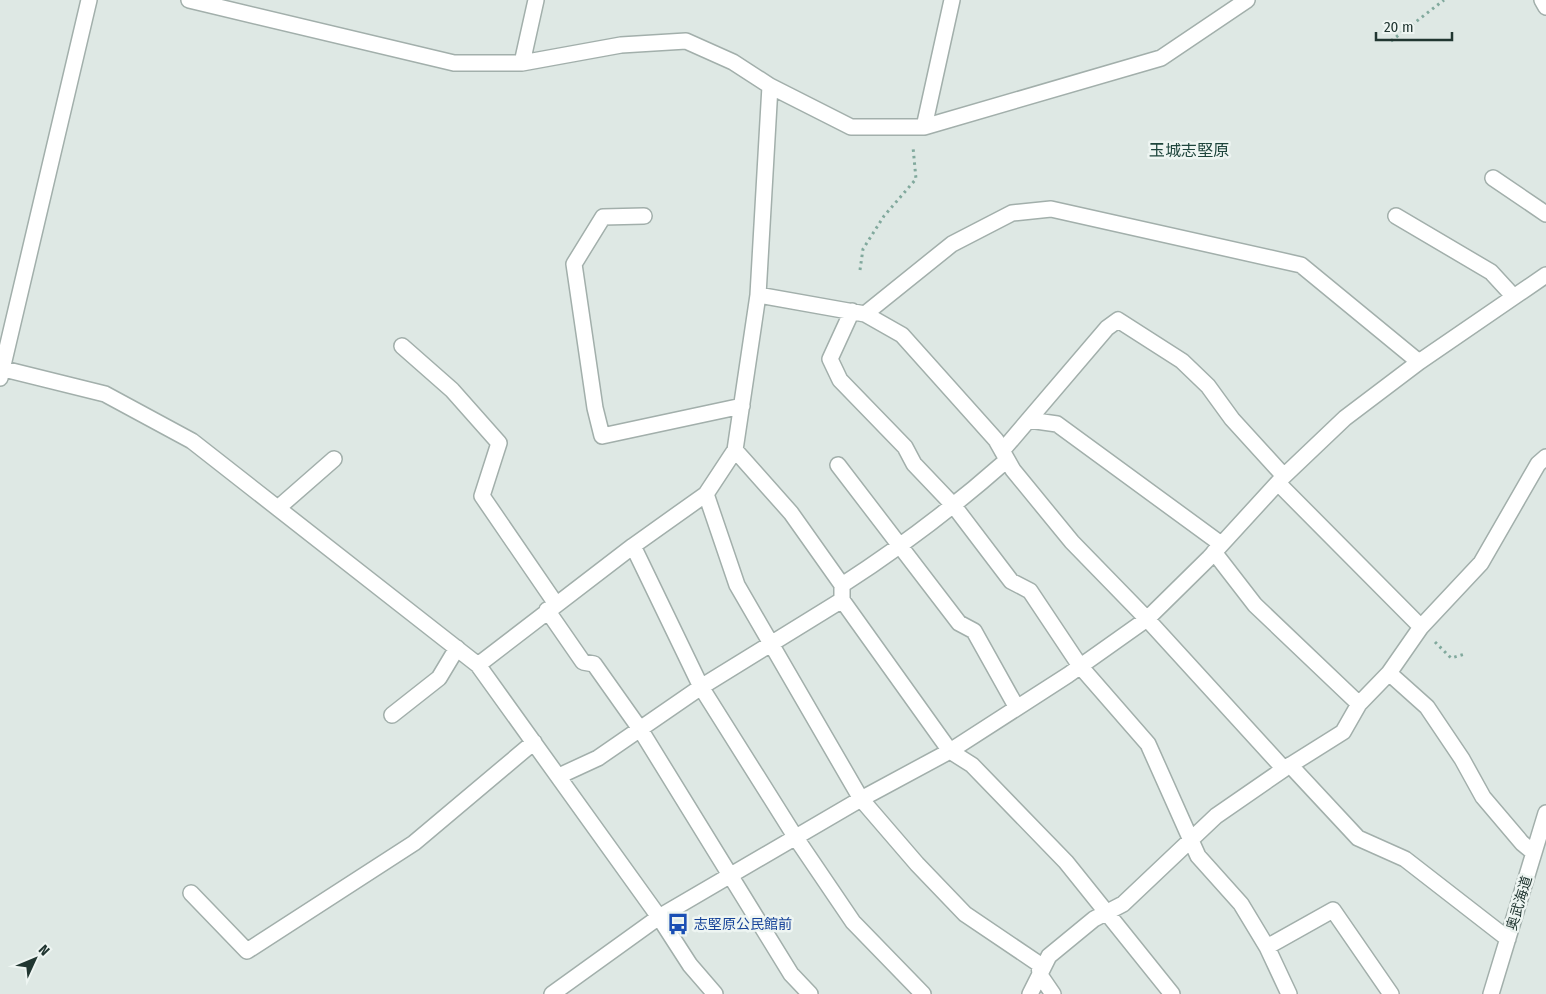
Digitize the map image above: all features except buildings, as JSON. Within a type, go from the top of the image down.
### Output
[{"type":"street","points":[[88,0],[1,372],[105,394],[192,441],[478,665],[659,917],[690,965],[716,994]]},
{"type":"street","points":[[189,0],[454,63],[522,63],[621,45],[686,40],[733,62],[770,86],[851,127],[924,127],[1161,58],[1247,0]]},
{"type":"street","points":[[522,63],[536,0]]},
{"type":"street","points":[[924,127],[952,0]]},
{"type":"street","points":[[1542,0],[1546,7]]},
{"type":"street","points":[[478,665],[633,546],[706,494],[735,450],[758,295],[770,86]]},
{"type":"street","points":[[1493,178],[1546,214]]},
{"type":"street","points":[[1290,994],[1268,947],[1241,904],[1198,856],[1148,744],[1080,666],[1030,591],[1011,581],[954,506],[914,464],[905,447],[840,380],[830,359],[859,312],[952,244],[1012,213],[1051,209],[1301,265],[1419,362]]},
{"type":"street","points":[[644,216],[603,217],[574,264],[595,408],[602,436],[742,406]]},
{"type":"street","points":[[1396,216],[1491,272],[1514,297]]},
{"type":"street","points":[[552,994],[659,917],[861,799],[950,751],[1080,666],[1147,618],[1218,548],[1281,480],[1345,418],[1419,362],[1546,275]]},
{"type":"street","points":[[758,295],[859,312],[902,335],[996,440],[1013,470],[1072,542],[1147,618],[1287,767],[1358,838],[1405,859],[1508,939]]},
{"type":"street","points":[[842,584],[899,548],[954,506],[1004,455],[1029,420],[1107,328],[1118,320],[1182,361],[1208,386],[1281,480],[1421,627]]},
{"type":"street","points":[[402,346],[452,390],[499,443],[482,496],[552,607],[582,662],[594,664],[640,729],[791,974],[810,994]]},
{"type":"street","points":[[1029,420],[1057,424],[1218,548],[1255,605],[1359,704]]},
{"type":"street","points":[[735,450],[791,513],[842,584],[842,600],[950,751],[972,765],[1066,862],[1172,994]]},
{"type":"street","points":[[1030,994],[1049,956],[1094,919],[1123,904],[1216,816],[1287,767],[1343,732],[1359,704],[1389,673],[1421,627],[1481,563],[1538,464],[1546,457]]},
{"type":"street","points":[[278,508],[334,459]]},
{"type":"street","points":[[838,465],[899,548],[959,623],[974,631],[1017,708]]},
{"type":"street","points":[[706,494],[737,585],[861,799],[917,864],[965,914],[1038,964],[1040,975],[1053,994]]},
{"type":"street","points":[[633,546],[701,686],[796,838],[853,922],[924,994]]},
{"type":"street","points":[[558,776],[598,758],[701,686],[842,600]]},
{"type":"street","points":[[392,715],[439,678],[457,648]]},
{"type":"street","points":[[1389,673],[1427,707],[1462,759],[1484,797],[1522,843],[1534,853]]},
{"type":"street","points":[[191,894],[247,951],[414,843],[534,742]]},
{"type":"street","name":"奥武海道","points":[[1491,994],[1546,813]]},
{"type":"street","points":[[1268,947],[1333,910],[1391,994]]},
{"type":"path","points":[[1391,41],[1444,0]]},
{"type":"path","points":[[860,270],[863,249],[884,216],[916,179],[913,146],[924,127]]},
{"type":"path","points":[[1421,627],[1451,658],[1465,654]]},
{"type":"place","name":"志堅原公民館前","points":[[678,924]]},
{"type":"district","name":"玉城志堅原","points":[[1189,150]]}]
